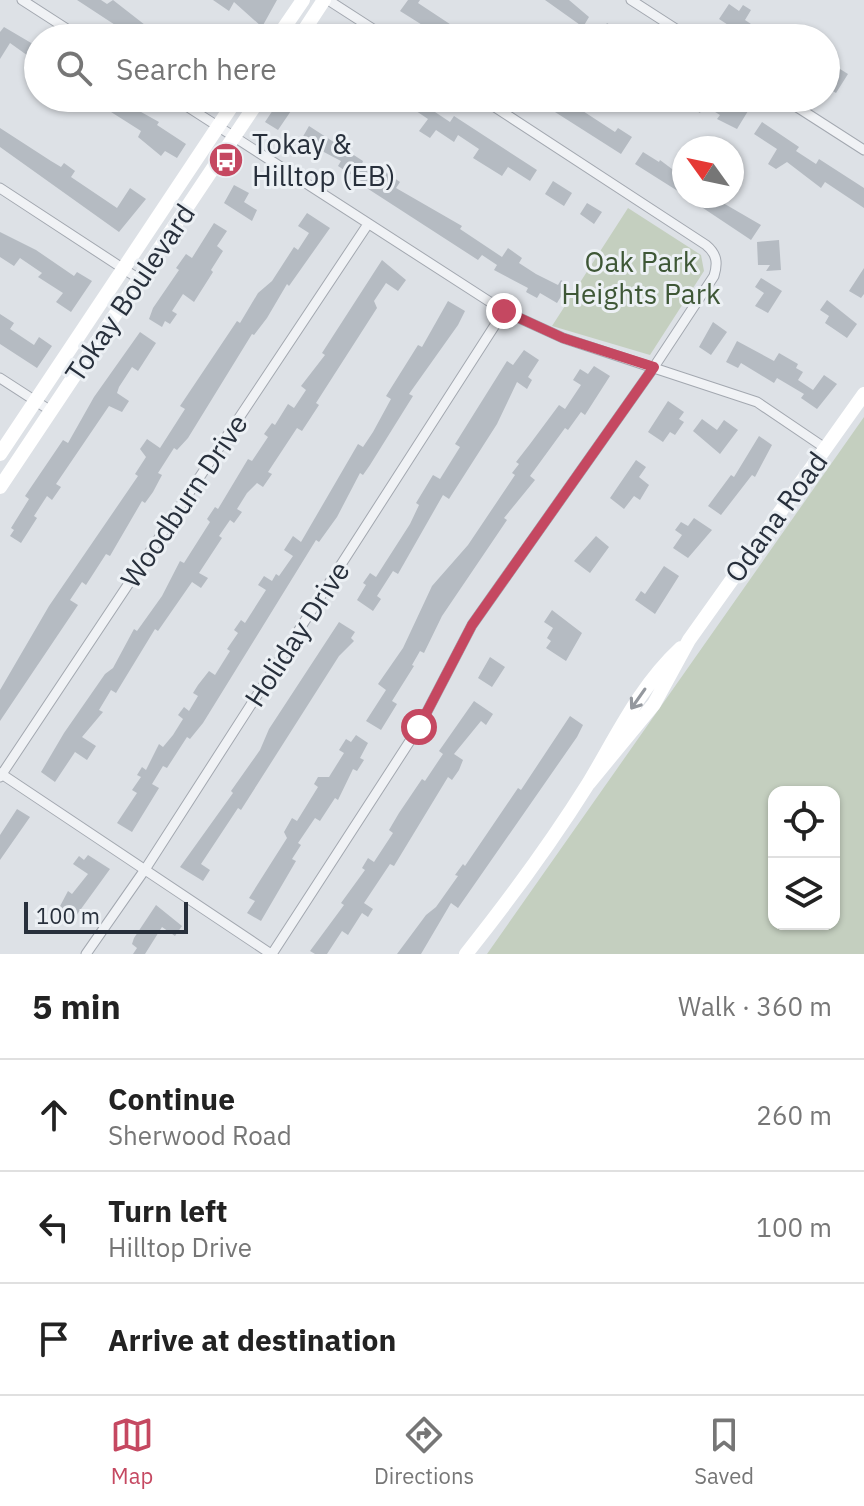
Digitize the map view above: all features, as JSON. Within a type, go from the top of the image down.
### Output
[{"type":"street","points":[[22,0],[59,24]]},
{"type":"street","points":[[287,24],[303,0]]},
{"type":"street","points":[[309,24],[326,0],[365,24]]},
{"type":"street","points":[[631,0],[668,24]]},
{"type":"street","points":[[195,112],[504,311],[563,338],[757,402],[825,448]]},
{"type":"street","name":"Tokay Boulevard","points":[[0,454],[228,112]]},
{"type":"street","name":"Tokay Boulevard","points":[[0,487],[251,112]]},
{"type":"street","points":[[1,775],[146,868],[271,954],[419,727],[472,625],[654,367],[714,276],[716,258],[706,245],[502,112]]},
{"type":"street","points":[[805,112],[864,150]]},
{"type":"street","points":[[0,188],[139,279]]},
{"type":"street","name":"Woodburn Drive","points":[[1,775],[368,224]]},
{"type":"street","name":"Holiday Drive","points":[[86,954],[146,868],[504,311]]},
{"type":"street","points":[[0,378],[51,411]]},
{"type":"street","name":"Odana Road","points":[[466,954],[496,918],[589,783],[663,664],[689,640],[864,394]]},
{"type":"street","name":"Odana Road","points":[[477,954],[496,918]]},
{"type":"green space","name":"Oak Park Heights Park","points":[[628,208],[701,255],[704,271],[650,355],[552,326]]},
{"type":"green space","points":[[864,417],[864,954],[487,954]]},
{"type":"building","points":[[77,0],[101,0],[107,4],[113,0],[144,24],[114,24]]},
{"type":"building","points":[[213,0],[277,0],[264,24],[259,24],[234,2],[229,11]]},
{"type":"building","points":[[408,0],[420,0],[418,3],[450,24],[421,24],[400,11]]},
{"type":"building","points":[[545,0],[569,0],[589,17],[585,24],[579,24]]},
{"type":"building","points":[[729,4],[739,11],[743,5],[751,10],[745,20],[751,24],[727,24],[719,19]]},
{"type":"building","points":[[4,27],[24,39],[24,53],[10,43],[0,59],[0,32]]},
{"type":"building","points":[[840,69],[848,74],[840,87]]},
{"type":"building","points":[[111,112],[141,112],[186,144],[177,158],[165,151],[161,156],[138,137],[141,131]]},
{"type":"building","points":[[272,112],[290,112],[278,130],[265,122]]},
{"type":"building","points":[[418,112],[435,112],[450,122],[454,116],[537,170],[530,181],[508,167],[502,176],[473,158],[479,149],[458,135],[454,142],[436,130],[430,138],[419,131],[428,119]]},
{"type":"building","points":[[555,112],[584,112],[615,132],[618,128],[632,137],[621,154]]},
{"type":"building","points":[[715,112],[747,112],[737,129],[717,119],[720,115]]},
{"type":"building","points":[[762,122],[799,147],[796,151],[816,164],[819,159],[864,188],[864,208],[825,182],[821,188],[787,162],[776,169],[768,164],[777,149],[754,134]]},
{"type":"building","points":[[309,126],[363,161],[361,166],[380,178],[384,171],[400,182],[396,188],[462,226],[460,229],[502,257],[508,248],[522,258],[519,263],[536,274],[558,285],[561,280],[568,285],[557,303],[540,293],[537,298],[526,292],[528,288],[494,270],[497,265],[482,255],[478,260],[359,183],[361,181],[338,166],[341,161],[301,140]]},
{"type":"building","points":[[0,128],[61,167],[64,163],[75,171],[71,177],[117,208],[130,188],[146,199],[119,232],[0,147]]},
{"type":"building","points":[[643,152],[660,160],[672,169],[672,187],[635,164]]},
{"type":"building","points":[[553,181],[572,193],[564,206],[545,194]]},
{"type":"building","points":[[234,185],[249,193],[244,202],[257,210],[252,221],[224,203]]},
{"type":"building","points":[[587,203],[602,212],[594,224],[580,214]]},
{"type":"building","points":[[703,208],[732,208],[761,225],[751,240]]},
{"type":"building","points":[[307,213],[330,228],[289,286],[287,284],[267,318],[252,334],[188,438],[177,450],[174,448],[158,473],[162,475],[153,492],[145,503],[142,501],[110,556],[106,554],[86,585],[82,582],[70,600],[78,605],[0,721],[0,690],[49,606],[138,476],[135,474],[146,457],[140,449],[147,439],[160,448],[185,409],[180,406],[237,321],[240,323],[258,293],[272,281],[294,247],[298,250],[309,233],[298,226]]},
{"type":"building","points":[[214,223],[227,231],[217,246],[223,251],[211,270],[213,272],[194,302],[183,294],[172,311],[177,314],[170,324],[165,321],[162,327],[149,319],[153,308],[186,254],[192,258]]},
{"type":"building","points":[[0,232],[36,250],[74,276],[77,272],[92,281],[71,312],[56,302],[63,293],[38,277],[42,273],[20,258],[14,266],[0,257]]},
{"type":"building","points":[[779,240],[781,270],[766,271],[770,265],[758,265],[757,242]]},
{"type":"building","points":[[382,260],[406,280],[398,291],[386,283],[374,301],[377,308],[316,403],[319,405],[302,431],[297,428],[268,472],[272,474],[263,487],[257,483],[247,493],[237,509],[242,512],[234,523],[230,520],[219,536],[222,538],[199,573],[208,578],[201,588],[192,582],[158,631],[155,629],[116,693],[111,690],[99,710],[103,712],[82,737],[96,746],[87,760],[75,752],[55,782],[41,772],[64,733],[105,674],[113,668],[134,629],[137,631],[162,596],[180,561],[184,563],[210,522],[207,519],[215,507],[218,509],[248,459],[252,461],[268,437],[264,434],[272,423],[275,425],[288,404],[294,408],[306,390],[301,386],[325,355],[322,353]]},
{"type":"building","points":[[864,268],[864,294],[861,298],[849,291]]},
{"type":"building","points":[[761,278],[782,291],[768,313],[755,306],[764,293],[755,287]]},
{"type":"building","points":[[827,300],[857,324],[847,338],[825,323],[829,316],[820,310]]},
{"type":"building","points":[[448,301],[465,311],[409,394],[413,396],[370,465],[363,475],[360,473],[337,517],[319,542],[316,540],[203,723],[190,739],[187,737],[167,768],[163,766],[152,784],[159,788],[132,832],[117,823],[137,793],[132,790],[141,777],[137,775],[142,767],[146,770],[159,744],[163,747],[173,735],[183,719],[178,715],[184,707],[189,711],[198,696],[193,693],[209,671],[215,675],[238,633],[234,630],[241,620],[245,623],[266,590],[258,585],[264,576],[272,581],[276,574],[279,576],[293,556],[284,550],[293,536],[301,542],[358,444],[363,447],[373,432],[391,399],[386,396],[418,345],[422,347]]},
{"type":"building","points":[[0,314],[14,323],[10,329],[34,345],[39,337],[52,346],[37,368],[0,344]]},
{"type":"building","points":[[713,322],[727,332],[711,355],[699,347]]},
{"type":"building","points":[[140,332],[156,343],[138,371],[132,367],[119,387],[117,393],[129,401],[122,412],[109,406],[56,484],[61,487],[52,500],[47,496],[34,516],[37,518],[21,543],[10,536],[14,530],[11,528],[29,499],[25,496],[63,440],[68,443],[94,397]]},
{"type":"building","points":[[737,341],[774,361],[779,353],[798,364],[796,368],[803,372],[798,380],[813,390],[824,375],[837,384],[817,409],[801,398],[804,394],[777,378],[774,383],[741,363],[738,368],[726,362]]},
{"type":"building","points":[[524,350],[539,360],[528,377],[532,380],[527,389],[517,382],[497,424],[449,499],[443,495],[398,574],[393,571],[377,596],[381,599],[373,611],[357,600],[366,585],[363,583],[370,573],[376,577],[410,524],[419,505],[416,503],[433,475],[440,479],[460,447],[455,444],[507,361],[513,365]]},
{"type":"building","points":[[594,366],[610,376],[585,415],[581,412],[568,430],[565,428],[530,476],[535,480],[504,518],[507,520],[442,616],[424,653],[420,651],[392,701],[397,704],[381,730],[366,721],[386,690],[378,684],[403,648],[432,586],[468,545],[515,475],[512,473],[519,464],[516,462],[559,405],[565,409],[581,385],[573,380],[580,369],[588,374]]},
{"type":"building","points":[[668,401],[684,412],[679,419],[684,422],[675,435],[670,432],[663,442],[648,432]]},
{"type":"building","points":[[702,419],[717,430],[724,420],[738,430],[720,454],[693,431]]},
{"type":"building","points":[[759,436],[772,445],[755,477],[752,475],[721,515],[708,506],[731,475],[734,477]]},
{"type":"building","points":[[636,460],[646,467],[639,477],[649,485],[640,500],[634,496],[624,509],[610,498]]},
{"type":"building","points":[[694,518],[712,530],[688,558],[673,548],[682,535],[675,530],[681,522],[688,526]]},
{"type":"building","points":[[596,536],[609,547],[590,573],[574,561]]},
{"type":"building","points":[[664,566],[679,576],[655,614],[635,600],[641,591],[645,594]]},
{"type":"building","points":[[552,610],[582,633],[566,661],[546,648],[551,641],[547,638],[553,628],[544,622]]},
{"type":"building","points":[[339,622],[355,632],[351,638],[354,641],[339,656],[241,810],[238,808],[201,864],[210,870],[203,881],[180,867],[233,793],[231,791],[260,750],[269,729]]},
{"type":"building","points":[[490,657],[505,667],[492,687],[478,678]]},
{"type":"building","points":[[474,701],[493,714],[486,725],[481,721],[454,754],[463,760],[459,770],[452,780],[448,777],[394,866],[390,864],[364,903],[373,909],[368,917],[362,913],[348,935],[342,931],[327,954],[310,951],[344,905],[341,903],[365,870],[362,868],[368,858],[374,862],[393,833],[389,830],[399,813],[422,779],[425,781],[443,754],[439,751]]},
{"type":"building","points":[[570,716],[583,725],[577,737],[458,908],[451,903],[421,954],[397,954],[426,915],[436,907],[458,876],[455,875],[463,864],[465,866],[518,788],[521,790]]},
{"type":"building","points":[[356,735],[368,743],[360,758],[364,760],[357,771],[353,769],[338,800],[335,798],[320,821],[315,818],[298,843],[301,845],[292,859],[296,861],[261,921],[247,913],[255,901],[249,898],[287,838],[284,832],[292,818],[297,821],[318,787],[314,784],[318,777],[329,777],[344,753],[339,750],[346,739],[351,742]]},
{"type":"building","points":[[17,809],[30,817],[0,860],[0,835]]},
{"type":"building","points":[[88,855],[110,869],[73,920],[58,910],[68,891],[72,894],[88,874],[73,864],[79,856],[84,860]]},
{"type":"building","points":[[156,905],[182,926],[175,936],[162,927],[145,954],[133,954],[137,948],[132,944],[134,938]]},
{"type":"place","name":"Tokay & Hilltop (EB)","points":[[226,160]]},
{"type":"route","points":[[419,727],[472,625],[654,367],[563,338],[504,311]]}]
